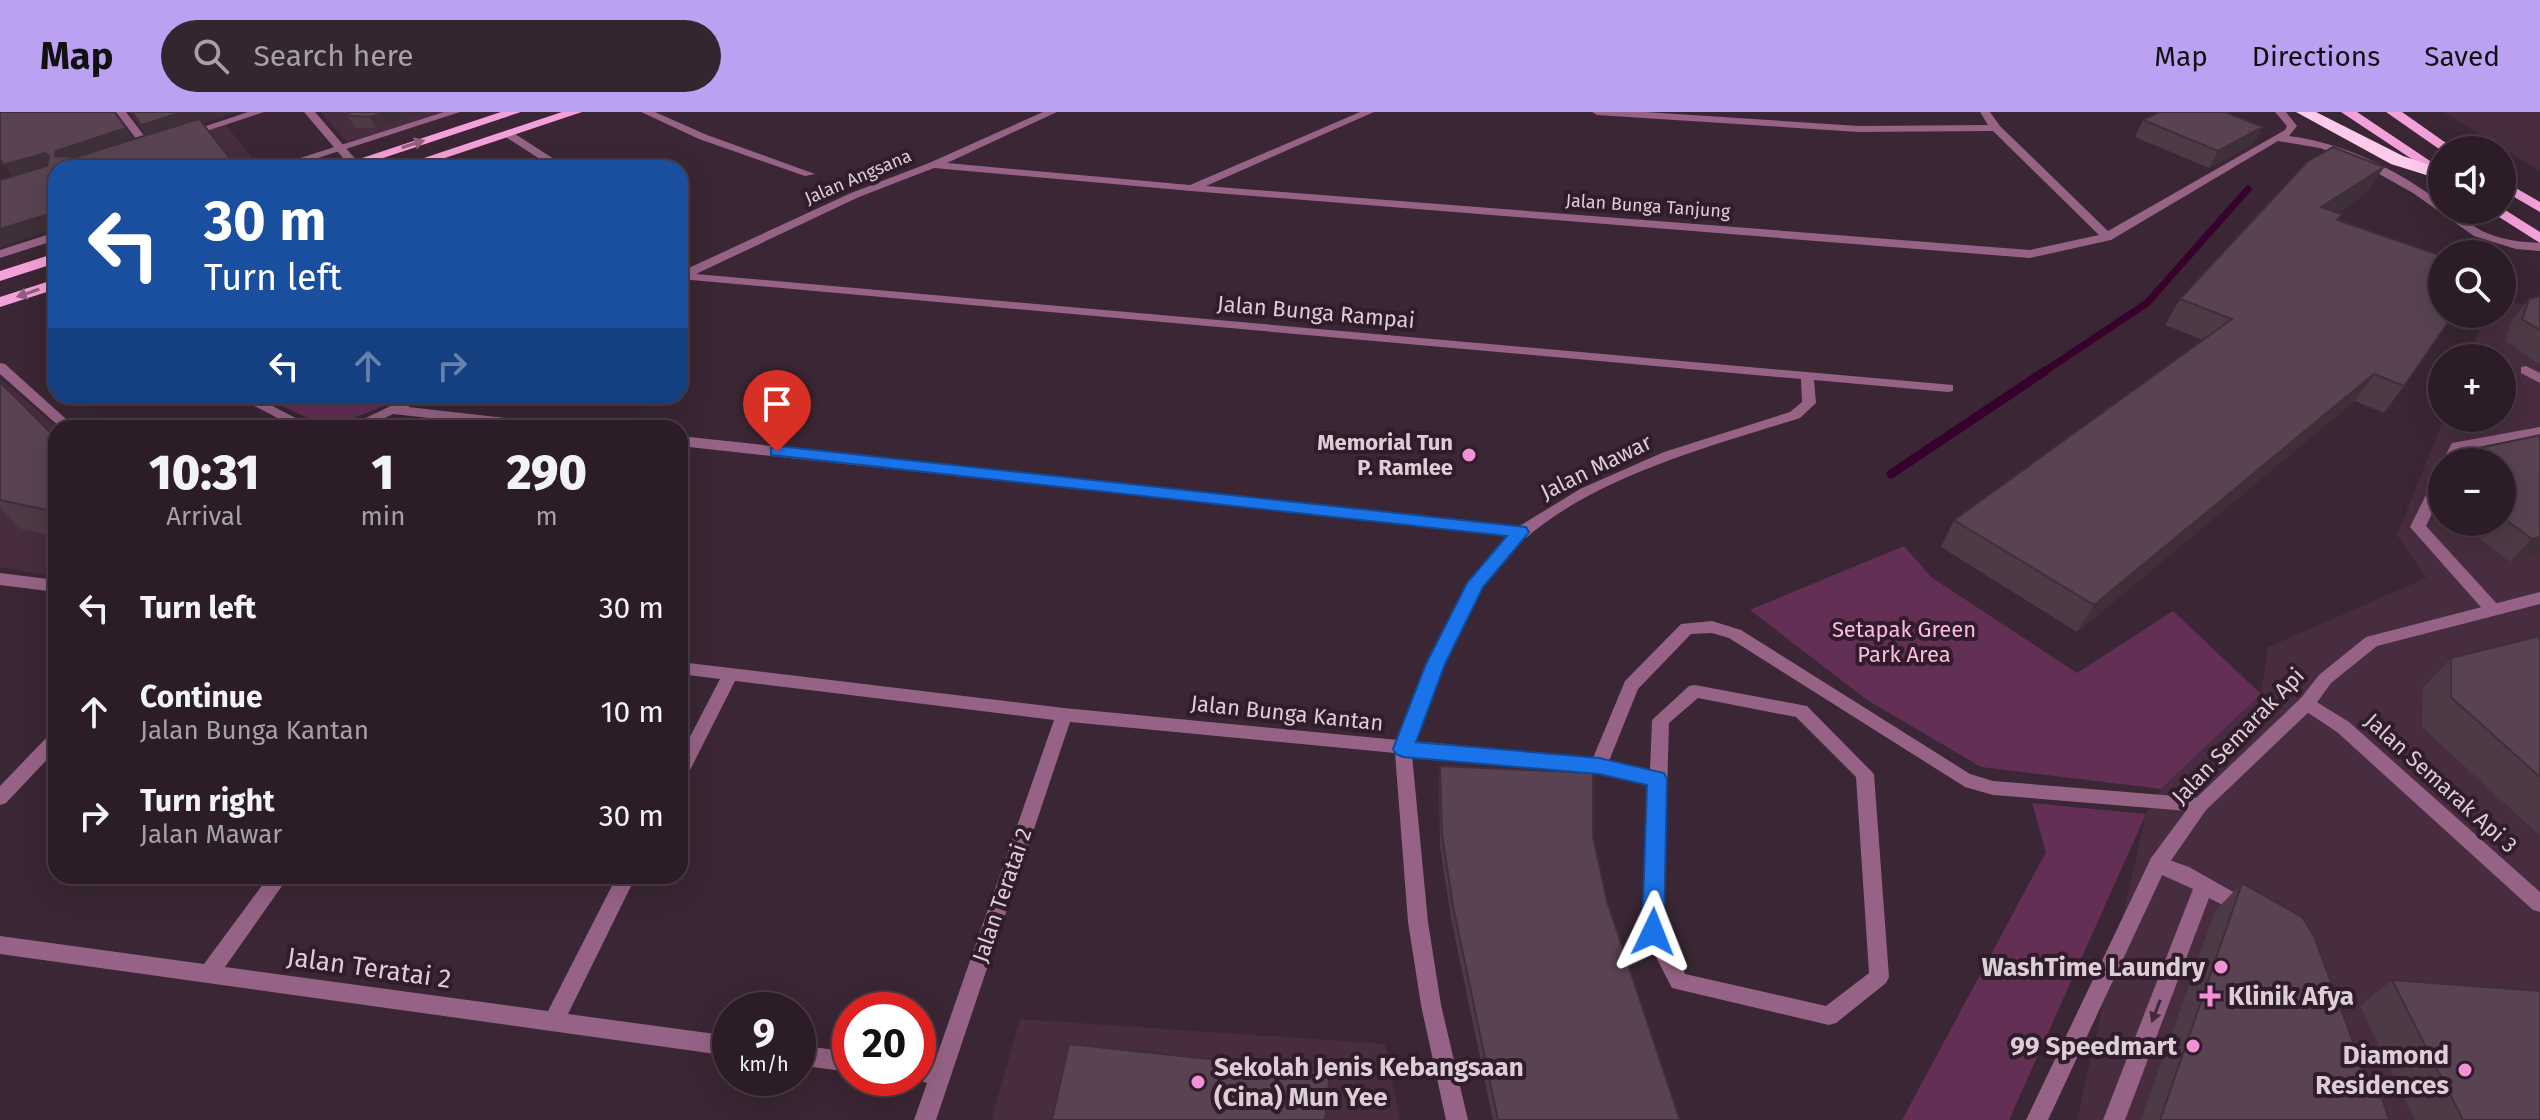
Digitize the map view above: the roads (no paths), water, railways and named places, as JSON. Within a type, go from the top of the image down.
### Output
[{"type":"highway","points":[[2304,112],[2397,160],[2428,170]]},
{"type":"main road","points":[[362,160],[514,112]]},
{"type":"main road","points":[[428,160],[575,112]]},
{"type":"main road","points":[[2348,112],[2428,166]]},
{"type":"main road","points":[[2393,112],[2428,136]]},
{"type":"main road","points":[[2516,184],[2540,191]]},
{"type":"main road","points":[[2516,192],[2540,208]]},
{"type":"main road","points":[[2516,224],[2540,239]]},
{"type":"main road","points":[[0,276],[48,261]]},
{"type":"main road","points":[[0,302],[48,287]]},
{"type":"street","points":[[121,112],[147,146]]},
{"type":"street","points":[[175,137],[259,112]]},
{"type":"street","points":[[309,112],[350,160]]},
{"type":"street","points":[[301,160],[455,112]]},
{"type":"street","points":[[651,114],[669,112]]},
{"type":"street","name":"Jalan Angsana","points":[[688,272],[855,195],[933,165],[1052,112]]},
{"type":"street","points":[[1191,188],[1369,112]]},
{"type":"street","points":[[1597,112],[1859,129],[1996,128]]},
{"type":"street","points":[[1783,112],[1786,126]]},
{"type":"street","points":[[1985,112],[1996,128],[2107,237]]},
{"type":"street","points":[[2276,138],[2289,132],[2292,126],[2280,112]]},
{"type":"street","points":[[651,114],[703,137],[809,174]]},
{"type":"street","points":[[508,134],[549,160]]},
{"type":"street","points":[[2276,138],[2306,139],[2331,147],[2399,179],[2459,224],[2505,245],[2540,247]]},
{"type":"street","name":"Jalan Bunga Tanjung","points":[[933,165],[2030,254],[2107,237],[2276,138]]},
{"type":"street","points":[[132,150],[161,142]]},
{"type":"street","points":[[0,254],[48,239]]},
{"type":"street","name":"Jalan Bunga Rampai","points":[[688,277],[1948,388]]},
{"type":"street","points":[[0,367],[60,420]]},
{"type":"street","points":[[2526,370],[2540,379]]},
{"type":"street","name":"Jalan Mawar","points":[[1403,749],[1436,664],[1476,583],[1520,532],[1585,492],[1669,455],[1795,415],[1809,403],[1807,375]]},
{"type":"street","points":[[258,404],[292,420]]},
{"type":"street","points":[[370,420],[405,404]]},
{"type":"street","points":[[392,410],[485,420]]},
{"type":"street","points":[[2456,448],[2540,431]]},
{"type":"street","points":[[688,442],[1520,532]]},
{"type":"street","points":[[2428,506],[2418,527],[2493,610]]},
{"type":"street","points":[[0,579],[48,585]]},
{"type":"street","name":"Jalan Semarak Api","points":[[2037,1120],[2158,864],[2200,805],[2307,703],[2325,679],[2372,641],[2540,598]]},
{"type":"street","points":[[1599,766],[1631,686],[1687,628],[1712,627],[1735,634],[1965,780],[1993,788],[2200,805]]},
{"type":"street","name":"Jalan Bunga Kantan","points":[[688,669],[1064,715],[1599,766],[1657,779]]},
{"type":"street","points":[[688,757],[730,675]]},
{"type":"street","points":[[1695,691],[1801,711],[1865,774],[1879,977],[1829,1016],[1679,982],[1653,932],[1657,779],[1661,720],[1695,691]]},
{"type":"street","name":"Jalan Semarak Api 3","points":[[2307,703],[2343,727],[2540,904]]},
{"type":"street","name":"Jalan Teratai 2","points":[[936,1054],[1064,715]]},
{"type":"street","points":[[0,798],[48,747]]},
{"type":"street","points":[[1403,749],[1418,922],[1431,1005],[1457,1120]]},
{"type":"street","points":[[2158,864],[2264,920]]},
{"type":"street","points":[[209,974],[274,884]]},
{"type":"street","points":[[553,1022],[623,884]]},
{"type":"street","points":[[2114,1120],[2204,886]]},
{"type":"street","name":"Jalan Teratai 2","points":[[0,945],[712,1044]]},
{"type":"street","name":"Jalan Teratai 2","points":[[925,1120],[927,1096]]},
{"type":"waterway","points":[[2045,371],[2147,303],[2248,189]]},
{"type":"waterway","points":[[1891,474],[2045,371]]},
{"type":"place","name":"Memorial Tun P. Ramlee","points":[[1469,455]]},
{"type":"place","name":"WashTime Laundry","points":[[2221,967]]},
{"type":"place","name":"Klinik Afya","points":[[2210,996]]},
{"type":"place","name":"99 Speedmart","points":[[2193,1046]]},
{"type":"place","name":"Diamond Residences","points":[[2465,1070]]},
{"type":"place","name":"Sekolah Jenis Kebangsaan (Cina) Mun Yee","points":[[1198,1082]]},
{"type":"park label","name":"Setapak Green Park Area","points":[[1904,642]]}]
